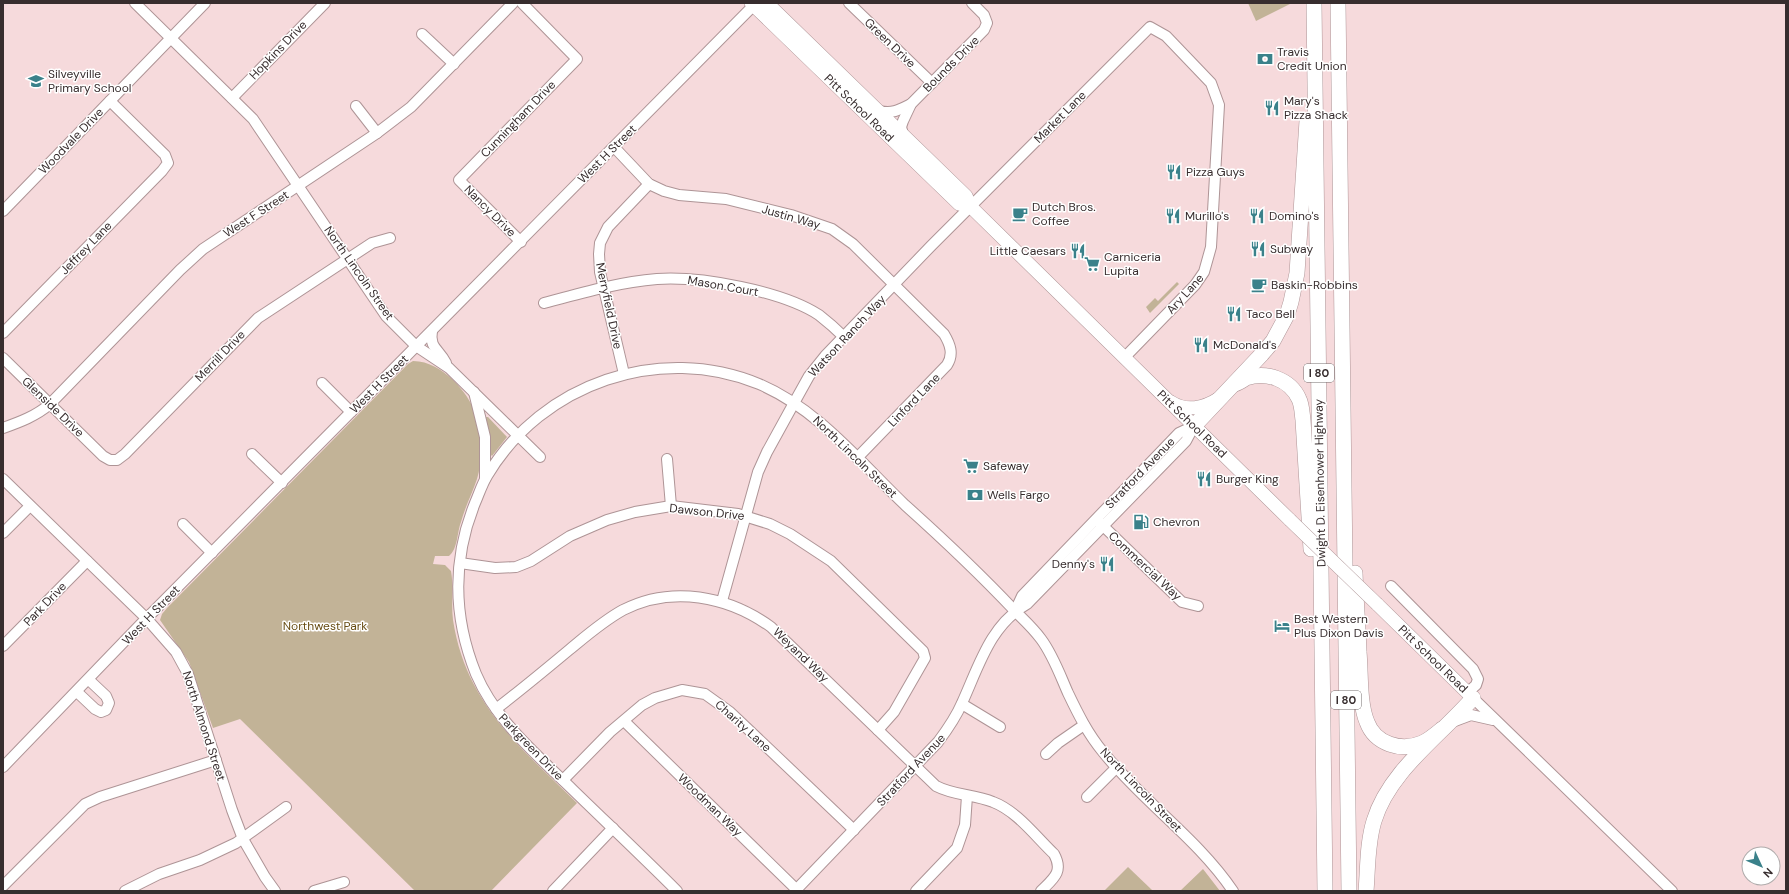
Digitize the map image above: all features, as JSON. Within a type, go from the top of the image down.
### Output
[{"type":"highway","name":"Dwight D. Eisenhower Highway","points":[[1314,3],[1325,891]]},
{"type":"highway","name":"Dwight D. Eisenhower Highway","points":[[1338,3],[1349,891]]},
{"type":"highway","points":[[1194,426],[1230,389],[1273,340],[1281,327],[1291,302],[1297,273],[1307,115],[1316,81]]},
{"type":"highway","points":[[1230,389],[1246,378],[1272,376],[1285,382],[1294,390],[1302,407],[1314,597],[1322,665]]},
{"type":"highway","points":[[1344,508],[1352,537],[1362,688],[1366,721],[1376,736],[1388,745],[1402,747],[1415,746],[1424,742],[1443,728]]},
{"type":"highway","points":[[1366,891],[1370,838],[1381,804],[1391,786],[1404,770],[1443,728],[1470,695]]},
{"type":"main road","name":"Pitt School Road","points":[[767,3],[966,196],[971,207],[1124,358],[1470,695]]},
{"type":"main road","name":"Pitt School Road","points":[[753,4],[959,204],[971,207]]},
{"type":"main road","points":[[1166,399],[1173,404],[1201,407],[1209,404],[1230,389]]},
{"type":"street","name":"North Lincoln Street","points":[[135,3],[253,119],[381,309],[416,346],[449,368],[518,435],[540,415],[564,398],[596,383],[624,374],[675,368],[721,372],[758,384],[794,403],[816,418],[974,568],[1042,640],[1084,725],[1116,768],[1204,854],[1233,891]]},
{"type":"street","name":"Woodvale Drive","points":[[3,211],[206,3]]},
{"type":"street","name":"Hopkins Drive","points":[[232,98],[325,3]]},
{"type":"street","name":"West F Street","points":[[3,428],[29,418],[50,404],[180,270],[203,249],[299,186],[411,107],[513,3]]},
{"type":"street","name":"Cunningham Drive","points":[[458,180],[577,59],[522,3]]},
{"type":"street","name":"Green Drive","points":[[849,3],[932,83]]},
{"type":"street","name":"Bounds Drive","points":[[903,134],[901,127],[911,104],[984,30],[987,23],[984,15],[972,3]]},
{"type":"street","name":"West H Street","points":[[3,767],[416,346],[614,148],[753,4]]},
{"type":"street","name":"Market Lane","points":[[971,207],[1150,27]]},
{"type":"street","name":"Ary Lane","points":[[1124,358],[1195,285],[1204,272],[1211,247],[1218,105],[1211,83],[1166,36],[1150,27]]},
{"type":"street","points":[[422,34],[454,64]]},
{"type":"street","name":"Jeffrey Lane","points":[[3,333],[162,171],[168,163],[165,155],[110,101]]},
{"type":"street","name":"Bounds Drive","points":[[880,111],[889,113],[894,112],[911,104]]},
{"type":"street","points":[[356,106],[376,133]]},
{"type":"street","name":"Justin Way","points":[[614,148],[649,184],[664,191],[679,195],[726,199],[791,215],[832,229],[853,244],[944,334]]},
{"type":"street","name":"Nancy Drive","points":[[458,180],[521,242]]},
{"type":"street","name":"Merryfield Drive","points":[[624,374],[603,288],[599,254],[603,237],[608,227],[649,184]]},
{"type":"street","name":"Watson Ranch Way","points":[[722,601],[745,516],[764,458],[813,371],[894,285],[971,207]]},
{"type":"street","points":[[347,259],[372,243],[390,238]]},
{"type":"street","name":"Merrill Drive","points":[[103,456],[110,460],[117,460],[125,454],[258,318],[347,259]]},
{"type":"street","name":"Mason Court","points":[[544,303],[603,288],[657,279],[695,279],[762,293],[807,309],[819,315],[844,337]]},
{"type":"street","points":[[432,331],[430,340],[432,345],[449,368]]},
{"type":"street","name":"Linford Lane","points":[[857,458],[947,365],[951,359],[951,353],[950,343],[944,334]]},
{"type":"street","name":"Glenside Drive","points":[[3,358],[103,456]]},
{"type":"street","points":[[322,383],[351,412]]},
{"type":"street","points":[[474,392],[485,437],[485,479]]},
{"type":"street","name":"Stratford Avenue","points":[[1015,611],[1022,596],[1179,433],[1194,426]]},
{"type":"street","name":"Stratford Avenue","points":[[796,890],[916,767],[938,742],[952,723],[962,704],[986,648],[1003,623],[1015,611],[1027,604],[1104,526],[1186,441],[1194,426]]},
{"type":"street","points":[[518,435],[540,457]]},
{"type":"street","name":"Parkgreen Drive","points":[[518,435],[485,479],[465,530],[457,591],[462,633],[475,671],[482,687],[496,709],[524,742],[675,890]]},
{"type":"street","points":[[252,454],[282,483]]},
{"type":"street","points":[[667,459],[671,506]]},
{"type":"street","name":"North Almond Street","points":[[3,479],[147,619],[173,648],[188,674],[232,810],[243,839],[275,891]]},
{"type":"street","points":[[3,533],[30,506]]},
{"type":"street","name":"Dawson Drive","points":[[460,563],[495,568],[516,567],[532,561],[570,536],[606,520],[635,512],[671,506],[745,516],[790,534],[831,560],[923,651],[925,658],[894,712],[878,730]]},
{"type":"street","name":"Commercial Way","points":[[1096,519],[1182,602],[1198,606]]},
{"type":"street","points":[[183,524],[212,553]]},
{"type":"street","name":"Park Drive","points":[[3,646],[87,561]]},
{"type":"street","points":[[1391,586],[1473,669],[1478,679],[1470,695]]},
{"type":"street","name":"Weyand Way","points":[[496,709],[600,625],[623,610],[642,603],[672,597],[700,596],[722,601],[760,618],[772,627],[936,786],[968,796],[980,797],[1004,807],[1014,815],[1054,854],[1059,863],[1058,872],[1041,891]]},
{"type":"street","points":[[77,692],[95,709],[100,712],[106,710],[109,703],[106,696],[89,680]]},
{"type":"street","name":"Charity Lane","points":[[562,780],[592,748],[642,705],[668,693],[682,690],[705,694],[730,712],[854,830]]},
{"type":"street","name":"Pitt School Road","points":[[1470,695],[1672,891]]},
{"type":"street","points":[[962,704],[1000,727]]},
{"type":"street","points":[[1443,728],[1471,715],[1482,716],[1497,721]]},
{"type":"street","name":"Woodman Way","points":[[624,721],[796,890]]},
{"type":"street","points":[[1046,754],[1058,743],[1084,725]]},
{"type":"street","points":[[3,886],[80,807],[91,800],[216,760]]},
{"type":"street","points":[[1087,797],[1116,768]]},
{"type":"street","points":[[916,891],[957,848],[965,825],[968,796]]},
{"type":"street","points":[[125,891],[159,874],[200,860],[243,839],[286,807]]},
{"type":"street","points":[[553,891],[613,828]]},
{"type":"street","points":[[314,891],[344,882]]},
{"type":"green space","points":[[1248,3],[1292,3],[1256,21]]},
{"type":"green space","points":[[1177,282],[1179,284],[1150,313],[1146,307],[1155,298],[1158,301]]},
{"type":"green space","name":"Northwest Park","points":[[413,361],[430,364],[444,373],[461,388],[472,405],[480,431],[481,452],[479,472],[463,516],[456,545],[449,556],[435,556],[433,564],[445,565],[451,571],[453,620],[460,650],[470,676],[483,700],[498,722],[535,763],[577,803],[491,891],[415,891],[240,719],[213,728],[189,662],[160,620],[162,614],[167,608],[408,364]]},
{"type":"green space","points":[[486,417],[488,417],[507,437],[492,456],[490,454]]},
{"type":"green space","points":[[1128,867],[1152,890],[1153,891],[1104,891]]},
{"type":"green space","points":[[1203,869],[1220,891],[1180,891]]},
{"type":"place","name":"Travis Credit Union","points":[[1265,59]]},
{"type":"place","name":"Silveyville Primary School","points":[[36,81]]},
{"type":"place","name":"Mary's Pizza Shack","points":[[1272,108]]},
{"type":"place","name":"Pizza Guys","points":[[1174,172]]},
{"type":"place","name":"Dutch Bros. Coffee","points":[[1020,214]]},
{"type":"place","name":"Murillo's","points":[[1173,216]]},
{"type":"place","name":"Domino's","points":[[1257,216]]},
{"type":"place","name":"Subway","points":[[1258,249]]},
{"type":"place","name":"Little Caesars","points":[[1078,251]]},
{"type":"place","name":"Carniceria Lupita","points":[[1092,264]]},
{"type":"place","name":"Baskin-Robbins","points":[[1259,285]]},
{"type":"place","name":"Taco Bell","points":[[1234,314]]},
{"type":"place","name":"McDonald's","points":[[1201,345]]},
{"type":"place","name":"Safeway","points":[[971,466]]},
{"type":"place","name":"Burger King","points":[[1204,479]]},
{"type":"place","name":"Wells Fargo","points":[[975,495]]},
{"type":"place","name":"Chevron","points":[[1141,522]]},
{"type":"place","name":"Denny's","points":[[1107,564]]},
{"type":"place","name":"Best Western Plus Dixon Davis","points":[[1282,626]]}]
